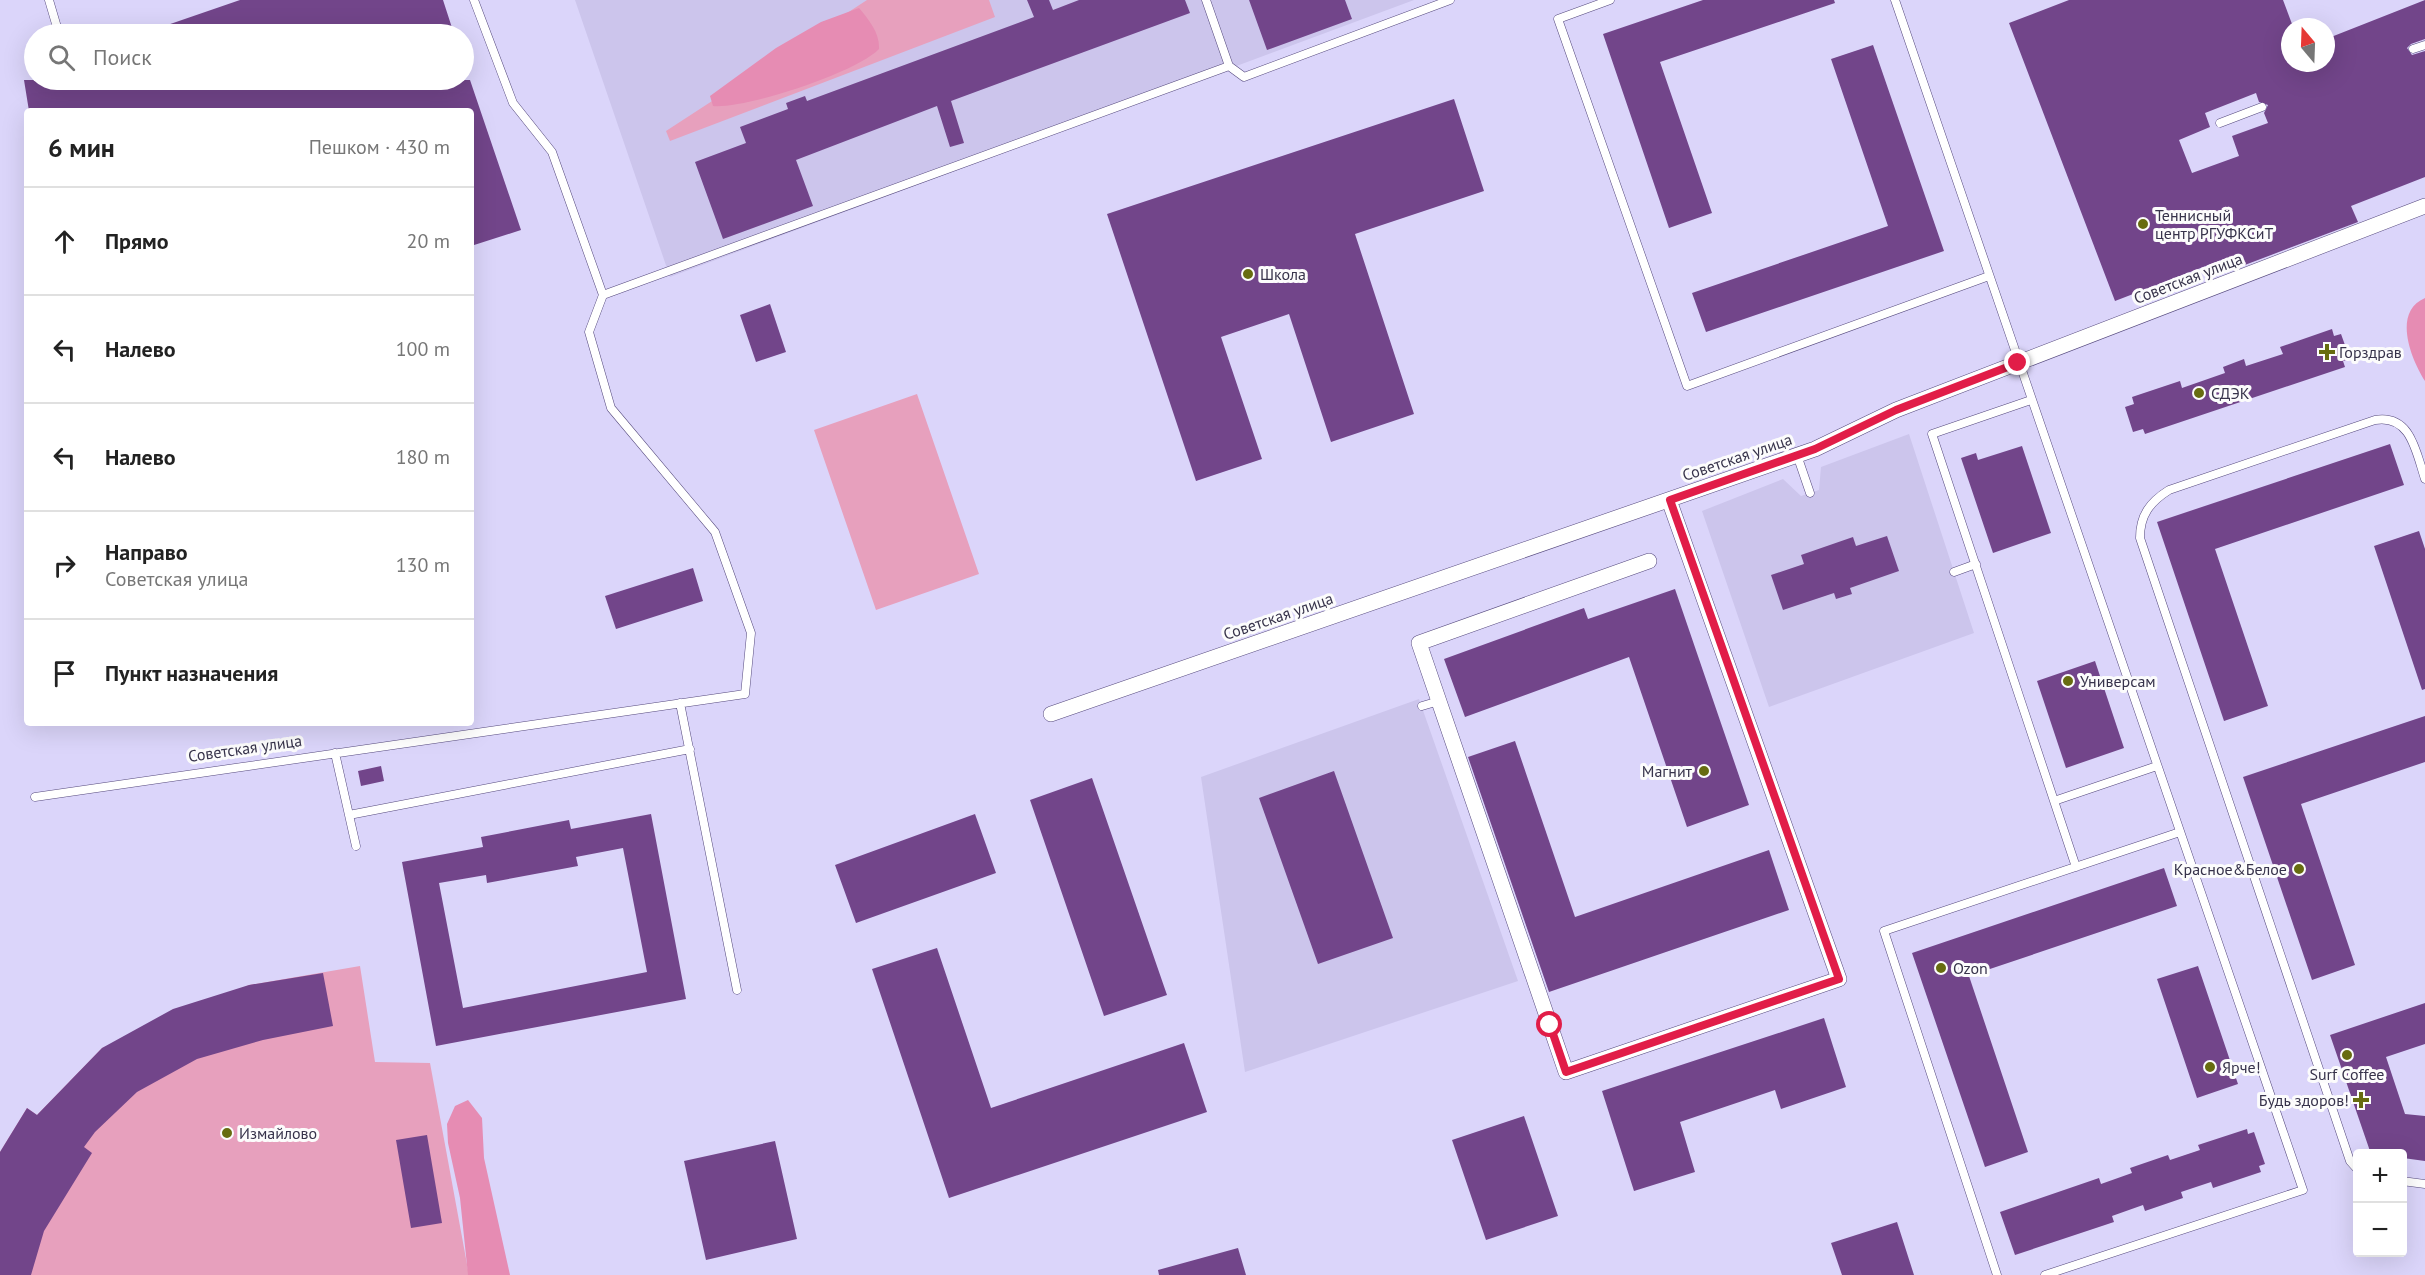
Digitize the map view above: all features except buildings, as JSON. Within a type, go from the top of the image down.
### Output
[{"type":"street","name":"Советская улица","points":[[1051,714],[1797,455],[1896,410],[2425,206]]},
{"type":"street","points":[[1649,561],[1419,643],[1566,1072],[1839,979],[1670,500]]},
{"type":"lane","points":[[49,0],[57,24]]},
{"type":"lane","points":[[474,0],[513,103],[552,152],[603,295],[1229,66]]},
{"type":"lane","points":[[1206,0],[1229,66],[1244,76],[1450,0]]},
{"type":"lane","points":[[1610,0],[1558,19],[1687,386],[1989,276]]},
{"type":"lane","points":[[1895,0],[2303,1190],[2045,1275]]},
{"type":"lane","points":[[2413,49],[2425,45]]},
{"type":"lane","points":[[2220,123],[2262,107]]},
{"type":"lane","name":"Советская улица","points":[[35,797],[745,694],[751,633],[716,532],[611,408],[589,332],[603,295]]},
{"type":"lane","points":[[2031,400],[1932,434],[2076,867]]},
{"type":"lane","points":[[2353,1161],[2347,1151],[2140,538],[2140,530],[2147,508],[2155,498],[2169,490],[2374,420],[2394,421],[2405,428],[2425,479]]},
{"type":"lane","points":[[1797,455],[1810,493]]},
{"type":"lane","points":[[1954,572],[1976,564]]},
{"type":"lane","points":[[1422,706],[1439,701]]},
{"type":"lane","points":[[680,703],[738,990]]},
{"type":"lane","points":[[349,815],[690,749]]},
{"type":"lane","points":[[335,753],[356,846]]},
{"type":"lane","points":[[2054,801],[2157,766]]},
{"type":"lane","points":[[1997,1275],[1884,931],[2180,832]]},
{"type":"lane","points":[[2407,1182],[2425,1184]]},
{"type":"shaded area","points":[[575,0],[1414,0],[670,277]]},
{"type":"shaded area","points":[[867,0],[989,0],[995,17],[670,141],[666,131]]},
{"type":"shaded area","points":[[859,8],[873,27],[879,43],[879,49],[867,58],[825,78],[774,96],[749,102],[713,106],[710,96],[776,48],[821,22]]},
{"type":"shaded area","points":[[2425,298],[2425,381],[2410,349],[2407,325],[2409,314],[2415,305]]},
{"type":"shaded area","points":[[917,394],[979,574],[876,610],[814,430]]},
{"type":"shaded area","points":[[1909,434],[1974,633],[1769,707],[1702,511],[1783,479],[1801,496],[1819,490],[1821,467]]},
{"type":"shaded area","points":[[1419,699],[1518,981],[1245,1072],[1201,777]]},
{"type":"shaded area","name":"Измайлово","points":[[360,966],[375,1062],[430,1063],[469,1275],[0,1275],[0,1152],[27,1108],[37,1115],[102,1048],[249,985]]},
{"type":"shaded area","points":[[468,1100],[482,1118],[484,1158],[510,1275],[468,1275],[460,1198],[448,1143],[447,1124],[455,1106]]},
{"type":"place","name":"Теннисный центр РГУФКСиТ","points":[[2143,224]]},
{"type":"place","name":"Школа","points":[[1248,274]]},
{"type":"place","name":"Горздрав","points":[[2327,352]]},
{"type":"place","name":"СДЭК","points":[[2199,393]]},
{"type":"place","name":"Универсам","points":[[2068,681]]},
{"type":"place","name":"Магнит","points":[[1704,771]]},
{"type":"place","name":"Красное&Белое","points":[[2299,869]]},
{"type":"place","name":"Ozon","points":[[1941,968]]},
{"type":"place","name":"Surf Coffee","points":[[2347,1055]]},
{"type":"place","name":"Ярче!","points":[[2210,1067]]},
{"type":"place","name":"Будь здоров!","points":[[2361,1100]]},
{"type":"place","name":"Измайлово","points":[[227,1133]]},
{"type":"route","points":[[1550,1025],[1566,1072],[1839,979],[1670,500],[1815,449],[1896,410],[2018,363]]}]
